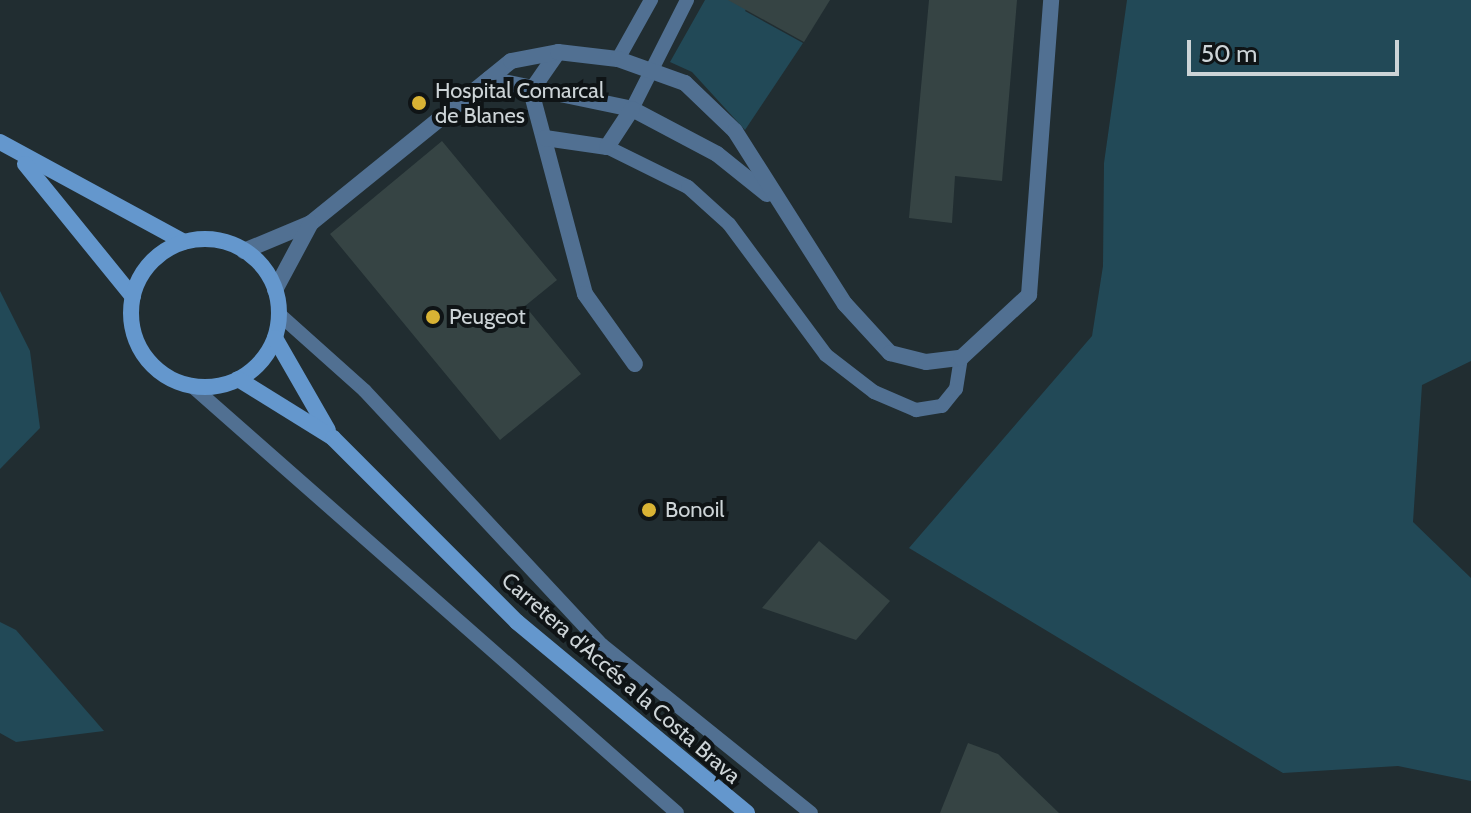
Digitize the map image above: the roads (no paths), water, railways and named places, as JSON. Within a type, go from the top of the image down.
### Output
[{"type":"main road","points":[[0,142],[19,156],[184,242]]},
{"type":"main road","points":[[19,156],[133,297]]},
{"type":"main road","points":[[211,239],[244,251],[275,290],[279,314],[275,338],[238,379],[192,386],[165,375],[144,354],[132,327],[133,297],[148,266],[184,242],[211,239]]},
{"type":"main road","name":"Carretera d'Accés a la Costa Brava","points":[[275,338],[333,438]]},
{"type":"main road","name":"Carretera d'Accés a la Costa Brava","points":[[238,379],[333,438],[517,622],[747,813]]},
{"type":"street","points":[[244,251],[311,223],[511,61],[558,52],[618,59],[685,83],[735,131],[774,199],[845,304],[890,353],[926,362],[961,358],[1029,295],[1051,0]]},
{"type":"street","points":[[531,91],[558,52]]},
{"type":"street","points":[[489,79],[531,91],[632,109],[717,154],[774,199]]},
{"type":"street","points":[[531,91],[585,294],[635,364]]},
{"type":"street","points":[[545,138],[607,147],[632,109]]},
{"type":"street","points":[[275,290],[311,223]]},
{"type":"lane","points":[[618,59],[651,0]]},
{"type":"lane","points":[[632,109],[649,69],[687,0]]},
{"type":"lane","points":[[607,147],[688,187],[729,224],[826,355],[874,392],[916,410],[942,406],[956,389],[961,358]]},
{"type":"lane","points":[[279,314],[365,391],[602,645],[811,813]]},
{"type":"lane","points":[[192,386],[677,813]]},
{"type":"place","name":"Hospital Comarcal de Blanes","points":[[419,103]]},
{"type":"place","name":"Peugeot","points":[[433,317]]},
{"type":"place","name":"Bonoil","points":[[649,510]]}]
